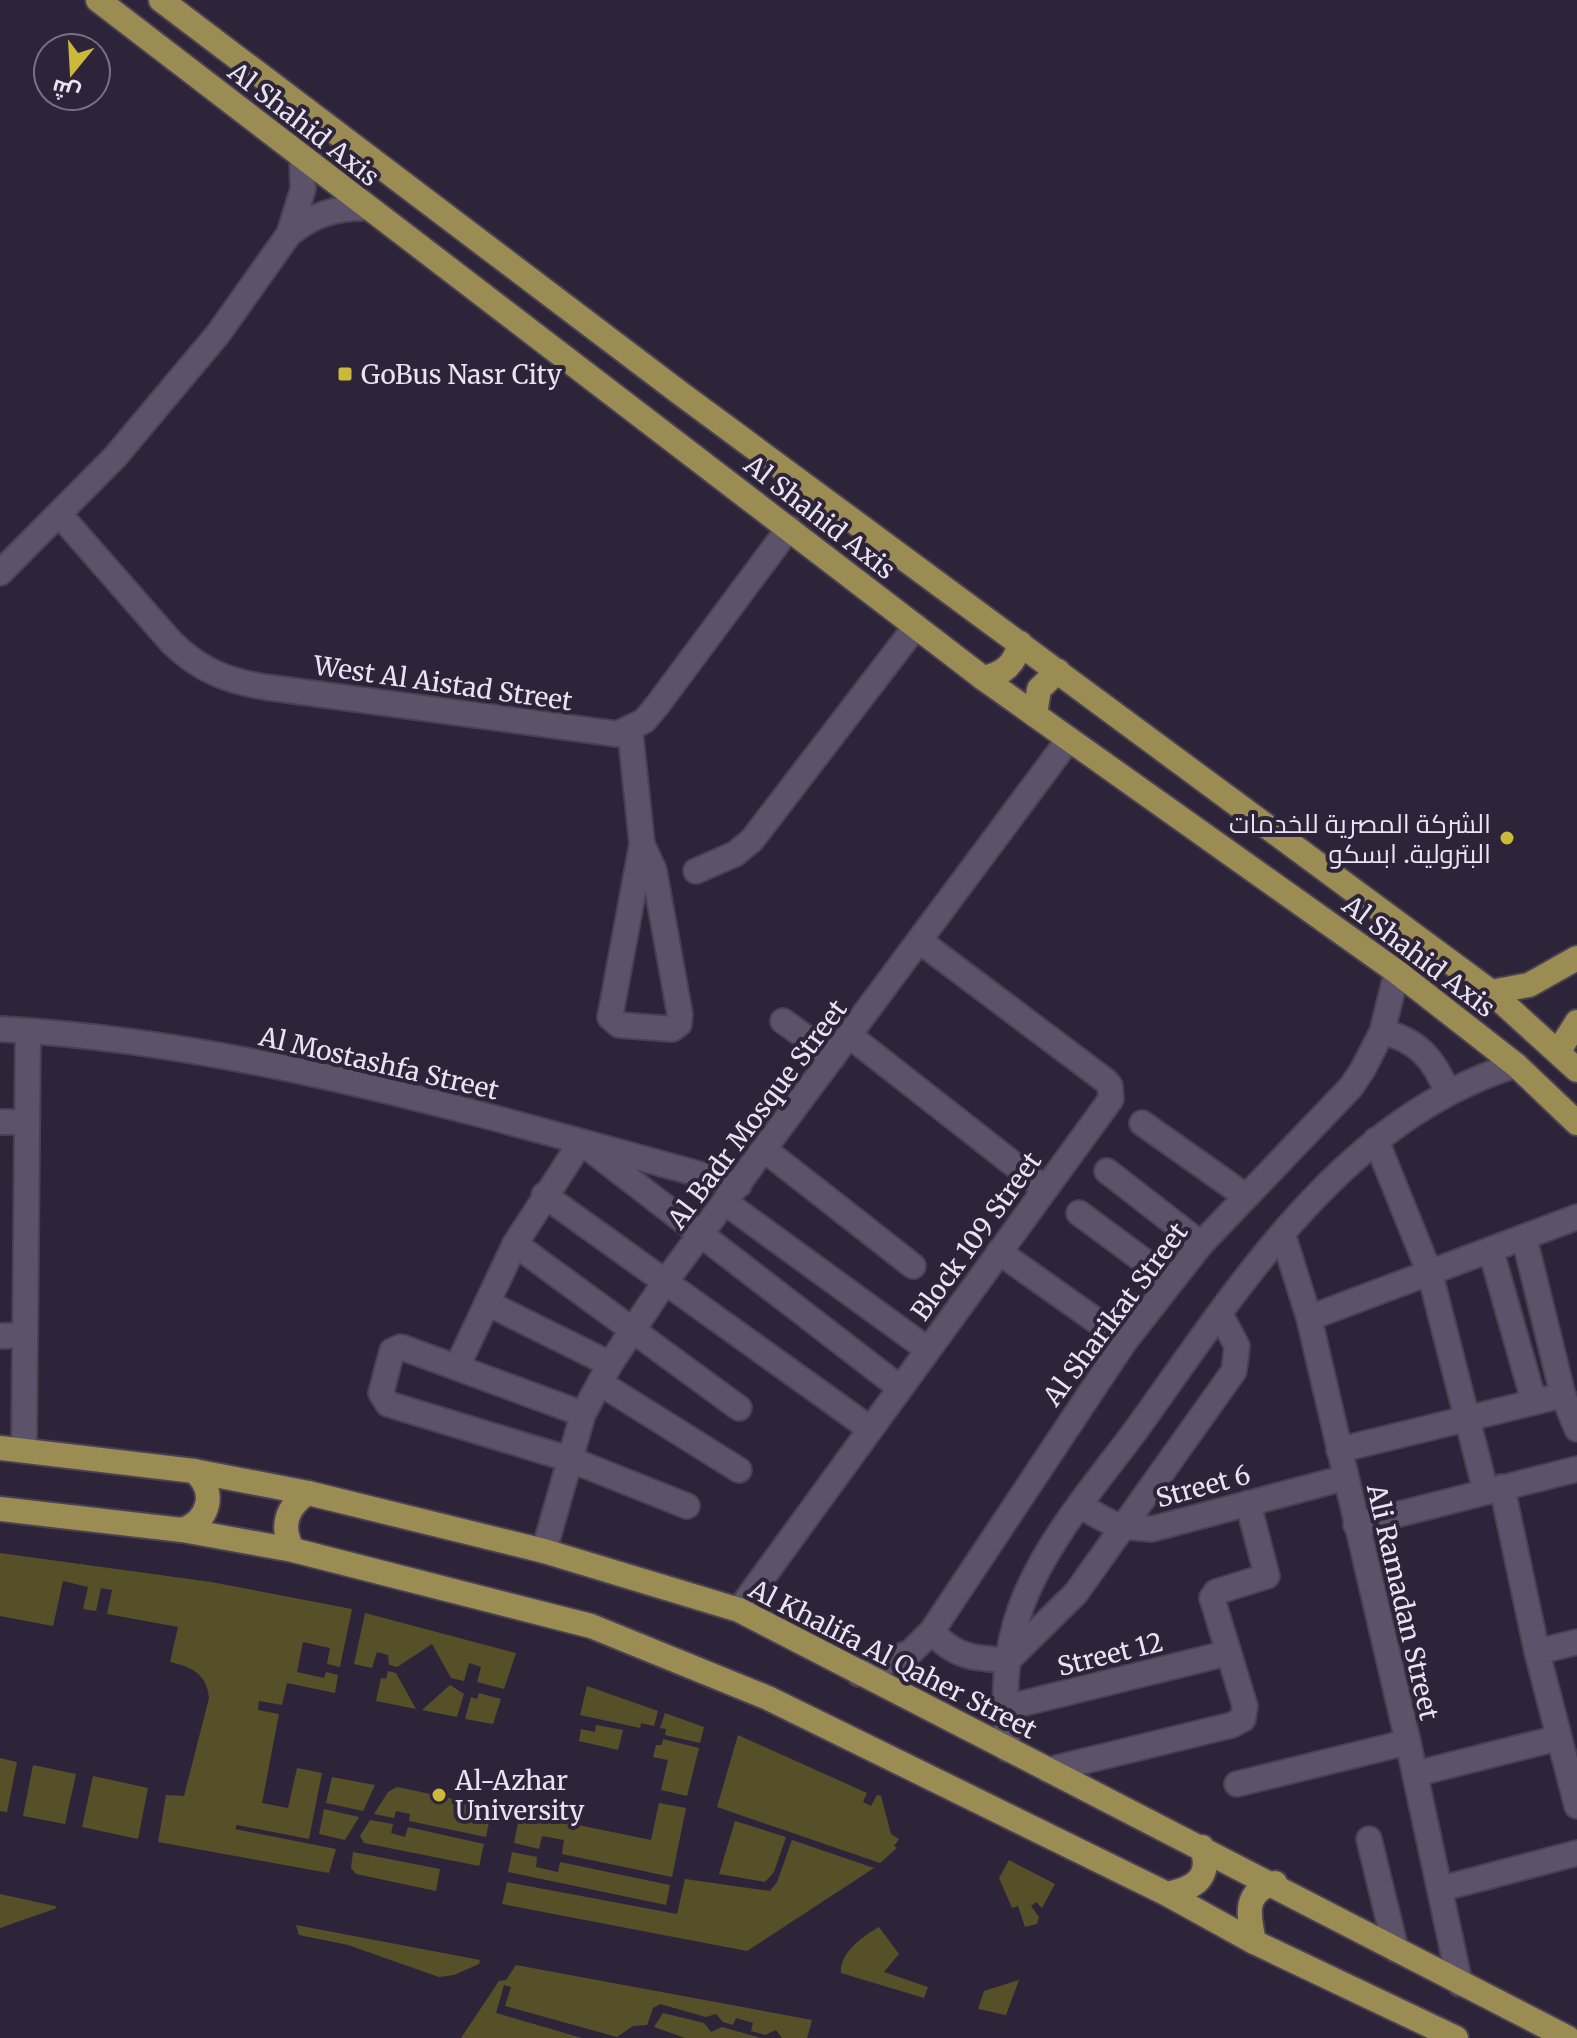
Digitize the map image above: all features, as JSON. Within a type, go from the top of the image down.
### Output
[{"type":"main road","name":"Al Shahid Axis","points":[[98,0],[983,678],[1397,972],[1516,1065],[1577,1123]]},
{"type":"main road","name":"Al Shahid Axis","points":[[161,0],[680,393],[1491,992],[1577,1070]]},
{"type":"main road","points":[[983,678],[994,676],[1012,663],[1020,643]]},
{"type":"main road","points":[[1035,715],[1039,689],[1058,671]]},
{"type":"main road","points":[[1491,992],[1529,985],[1577,958]]},
{"type":"main road","points":[[1558,1052],[1577,1022]]},
{"type":"main road","name":"Al Khalifa Al Qaher Street","points":[[12,1448],[194,1471],[308,1493],[544,1551],[739,1610],[1008,1750],[1275,1883],[1460,1984],[1568,2038]]},
{"type":"main road","points":[[182,1530],[197,1523],[209,1501],[205,1484],[194,1471]]},
{"type":"main road","points":[[293,1550],[286,1535],[287,1518],[294,1503],[308,1493]]},
{"type":"main road","points":[[0,1509],[182,1530],[293,1550],[537,1610],[679,1659],[768,1698],[1167,1894],[1254,1942],[1456,2038]]},
{"type":"main road","points":[[1167,1894],[1193,1888],[1202,1879],[1206,1867],[1202,1847]]},
{"type":"main road","points":[[1254,1942],[1248,1913],[1250,1901],[1260,1888],[1275,1883]]},
{"type":"street","points":[[289,234],[303,189],[302,158]]},
{"type":"street","points":[[0,573],[60,515],[168,397],[289,234],[317,215],[350,207],[367,208]]},
{"type":"street","name":"West Al Aistad Street","points":[[60,515],[172,643],[191,661],[214,675],[265,687],[587,732],[617,734],[630,730]]},
{"type":"street","points":[[642,844],[654,870],[680,1015],[679,1024],[672,1029],[619,1025],[610,1017],[642,844],[630,730],[656,707],[789,528]]},
{"type":"street","points":[[696,871],[735,854],[752,840],[916,626]]},
{"type":"street","name":"Al Badr Mosque Street","points":[[544,1551],[583,1414],[634,1328],[1069,739]]},
{"type":"street","name":"Block 109 Street","points":[[739,1610],[1111,1099],[1110,1086],[921,942]]},
{"type":"street","name":"Al Sharikat Street","points":[[859,1674],[899,1659],[932,1631],[1125,1341],[1171,1281],[1244,1195],[1351,1087],[1382,1032],[1397,972]]},
{"type":"street","points":[[783,1021],[833,1057]]},
{"type":"street","name":"Al Mostashfa Street","points":[[0,1029],[203,1051],[376,1088],[581,1142],[732,1194]]},
{"type":"street","points":[[12,1448],[25,1335],[28,1031]]},
{"type":"street","points":[[1382,1032],[1406,1040],[1427,1055],[1447,1092]]},
{"type":"street","points":[[850,1036],[1045,1189]]},
{"type":"street","points":[[1008,1750],[1004,1708],[1008,1660],[1027,1591],[1080,1506],[1220,1314],[1283,1235],[1376,1140],[1447,1092],[1516,1065]]},
{"type":"street","points":[[0,1122],[27,1122]]},
{"type":"street","points":[[1142,1123],[1244,1195]]},
{"type":"street","points":[[1376,1140],[1430,1274],[1467,1418],[1494,1489],[1566,1752],[1577,1806]]},
{"type":"street","points":[[457,1367],[515,1244],[581,1142],[899,1387]]},
{"type":"street","points":[[765,1150],[913,1266]]},
{"type":"street","points":[[1107,1171],[1201,1244]]},
{"type":"street","points":[[732,1194],[927,1349]]},
{"type":"street","points":[[544,1195],[869,1428]]},
{"type":"street","points":[[1079,1213],[1171,1281]]},
{"type":"street","points":[[1309,1318],[1577,1217]]},
{"type":"street","name":"Ali Ramadan Street","points":[[1283,1235],[1309,1318],[1408,1742],[1460,1984]]},
{"type":"street","points":[[1524,1237],[1563,1395],[1577,1429]]},
{"type":"street","points":[[515,1244],[634,1328],[739,1408]]},
{"type":"street","points":[[1491,1251],[1534,1402]]},
{"type":"street","points":[[999,1252],[1125,1341]]},
{"type":"street","points":[[487,1303],[605,1374],[739,1470]]},
{"type":"street","points":[[932,1631],[940,1642],[964,1656],[1008,1660],[1063,1608],[1126,1528],[1234,1371],[1237,1346],[1220,1314]]},
{"type":"street","points":[[0,1336],[25,1335]]},
{"type":"street","points":[[583,1414],[404,1348],[394,1348],[382,1386],[383,1400],[388,1404],[569,1459],[687,1506]]},
{"type":"street","points":[[1339,1450],[1563,1395]]},
{"type":"street","points":[[1356,1525],[1577,1469]]},
{"type":"street","name":"Street 6","points":[[1080,1506],[1126,1528],[1152,1529],[1344,1478]]},
{"type":"street","points":[[1048,1770],[1238,1723],[1243,1719],[1245,1706],[1213,1594],[1263,1579],[1267,1573],[1248,1503]]},
{"type":"street","points":[[1537,1652],[1577,1642]]},
{"type":"street","name":"Street 12","points":[[1004,1708],[1228,1653]]},
{"type":"street","points":[[1237,1784],[1408,1742]]},
{"type":"street","points":[[1415,1774],[1566,1752]]},
{"type":"street","points":[[1369,1839],[1396,1950]]},
{"type":"street","points":[[1440,1889],[1577,1853]]},
{"type":"shaded area","points":[[0,1553],[211,1582],[352,1609],[340,1667],[327,1664],[330,1648],[303,1642],[297,1672],[324,1678],[326,1672],[338,1675],[335,1693],[287,1683],[282,1705],[259,1701],[258,1710],[279,1714],[262,1803],[288,1808],[297,1768],[322,1773],[309,1839],[237,1825],[235,1829],[336,1849],[329,1873],[158,1842],[166,1795],[184,1796],[209,1698],[202,1677],[185,1666],[170,1662],[178,1627],[107,1614],[112,1590],[101,1588],[96,1611],[83,1609],[88,1587],[63,1581],[53,1626],[0,1616]]},
{"type":"shaded area","points":[[365,1613],[516,1653],[504,1689],[477,1682],[481,1667],[469,1663],[464,1681],[451,1678],[432,1644],[397,1667],[389,1665],[388,1655],[377,1652],[372,1668],[354,1664]]},
{"type":"shaded area","points":[[388,1671],[396,1673],[416,1709],[376,1701],[381,1678],[386,1679]]},
{"type":"shaded area","points":[[450,1685],[464,1694],[457,1717],[422,1710]]},
{"type":"shaded area","points":[[587,1686],[658,1711],[654,1726],[641,1723],[640,1728],[580,1715]]},
{"type":"shaded area","points":[[479,1693],[501,1699],[493,1724],[465,1719],[471,1697],[477,1699]]},
{"type":"shaded area","points":[[665,1713],[704,1727],[700,1743],[665,1735],[666,1729],[660,1728]]},
{"type":"shaded area","points":[[596,1725],[623,1730],[618,1750],[579,1741],[581,1729],[595,1732]]},
{"type":"shaded area","points":[[738,1735],[867,1793],[863,1802],[871,1806],[877,1795],[881,1796],[891,1834],[899,1839],[894,1846],[897,1848],[880,1863],[717,1807]]},
{"type":"shaded area","points":[[663,1739],[699,1748],[687,1796],[661,1790],[668,1760],[653,1757],[656,1745],[662,1745]]},
{"type":"shaded area","points":[[0,1758],[17,1762],[7,1812],[0,1811]]},
{"type":"shaded area","points":[[33,1765],[76,1774],[65,1824],[23,1816]]},
{"type":"shaded area","points":[[93,1776],[148,1788],[138,1839],[82,1827]]},
{"type":"shaded area","points":[[332,1777],[375,1785],[363,1811],[326,1803]]},
{"type":"shaded area","points":[[397,1787],[492,1807],[486,1837],[409,1821],[410,1814],[396,1811],[394,1818],[374,1814],[388,1792]]},
{"type":"shaded area","points":[[659,1803],[686,1808],[672,1877],[562,1854],[564,1840],[542,1836],[539,1849],[514,1843],[520,1813],[651,1840]]},
{"type":"shaded area","points":[[324,1809],[359,1817],[345,1840],[319,1834]]},
{"type":"shaded area","points":[[370,1820],[393,1824],[391,1833],[405,1837],[408,1827],[484,1844],[479,1866],[364,1843],[360,1836]]},
{"type":"shaded area","points":[[735,1821],[786,1837],[774,1872],[765,1882],[719,1874]]},
{"type":"shaded area","points":[[792,1840],[874,1868],[747,1951],[502,1904],[507,1882],[677,1914],[685,1879],[770,1891],[777,1882]]},
{"type":"shaded area","points":[[353,1852],[440,1869],[436,1891],[356,1874],[351,1868]]},
{"type":"shaded area","points":[[512,1852],[537,1857],[536,1867],[558,1872],[560,1862],[670,1885],[666,1905],[508,1872]]},
{"type":"shaded area","points":[[1009,1860],[1055,1884],[1042,1908],[1036,1902],[1031,1906],[1039,1917],[1037,1924],[1025,1927],[1018,1906],[1012,1908],[999,1878]]},
{"type":"shaded area","points":[[0,1894],[55,1906],[57,1908],[0,1928]]},
{"type":"shaded area","points":[[296,1925],[480,1960],[479,1964],[454,1975],[439,1977],[348,1945],[299,1935]]},
{"type":"shaded area","points":[[879,1927],[899,1954],[884,1972],[928,1987],[924,1998],[841,1973],[848,1952],[859,1940]]},
{"type":"shaded area","points":[[516,1965],[812,2020],[807,2038],[782,2038],[776,2030],[765,2035],[751,2031],[753,2023],[736,2018],[733,2025],[723,2022],[716,2014],[706,2017],[660,2004],[653,2008],[647,2025],[633,2026],[617,2037],[505,2006],[511,1987],[504,1985],[496,2013],[582,2038],[461,2038],[499,1981],[506,1980]]},
{"type":"shaded area","points":[[1019,1980],[1006,2015],[978,2009],[984,1991]]},
{"type":"shaded area","points":[[663,2013],[704,2023],[711,2032],[722,2027],[761,2038],[685,2038],[654,2027]]},
{"type":"place","name":"GoBus Nasr City","points":[[345,374]]},
{"type":"place","name":"الشركة المصرية للخدمات البترولية. ابسكو","points":[[1507,838]]},
{"type":"place","name":"Al-Azhar University","points":[[439,1795]]}]
